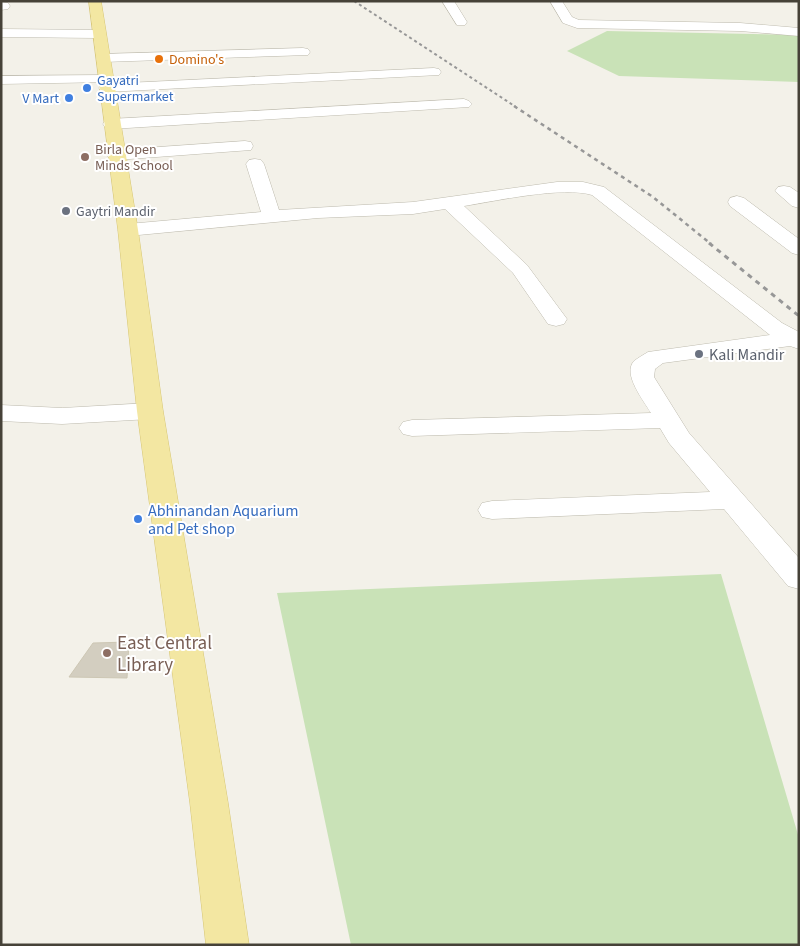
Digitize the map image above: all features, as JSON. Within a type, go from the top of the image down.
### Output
[{"type":"main road","points":[[95,1],[111,124],[128,230],[150,411],[210,803],[228,945]]},
{"type":"street","points":[[448,1],[461,22]]},
{"type":"street","points":[[556,1],[567,20],[577,24],[740,27],[799,32]]},
{"type":"street","points":[[1,33],[103,65],[230,82],[434,72]]},
{"type":"street","points":[[1,67],[103,65],[303,52]]},
{"type":"street","points":[[1,80],[103,65]]},
{"type":"street","points":[[230,82],[235,117]]},
{"type":"street","points":[[1,94],[23,94]]},
{"type":"street","points":[[111,124],[464,104]]},
{"type":"street","points":[[116,155],[245,146]]},
{"type":"street","points":[[255,164],[272,216]]},
{"type":"street","points":[[128,230],[357,209],[400,209],[575,186],[588,187],[598,191],[774,328],[795,341]]},
{"type":"street","points":[[736,202],[799,249]]},
{"type":"street","points":[[450,203],[514,262],[556,319]]},
{"type":"street","points":[[795,341],[656,357],[643,366],[642,377],[678,437],[799,578]]},
{"type":"street","points":[[1,413],[62,416],[150,411]]},
{"type":"street","points":[[412,428],[668,420]]},
{"type":"street","points":[[492,510],[731,500]]},
{"type":"green space","points":[[607,31],[799,35],[799,82],[619,76],[567,51]]},
{"type":"green space","points":[[721,574],[799,838],[799,945],[351,945],[277,593]]},
{"type":"building","name":"East Central Library","points":[[129,642],[127,678],[69,677],[93,643]]},
{"type":"railway","points":[[354,1],[516,107]]},
{"type":"railway","points":[[514,106],[653,197],[711,244]]},
{"type":"railway","points":[[709,243],[799,316]]},
{"type":"place","name":"Domino's","points":[[159,59]]},
{"type":"place","name":"Gayatri Supermarket","points":[[87,88]]},
{"type":"place","name":"V Mart","points":[[69,98]]},
{"type":"place","name":"Birla Open Minds School","points":[[85,157]]},
{"type":"place","name":"Gaytri Mandir","points":[[66,211]]},
{"type":"place","name":"Kali Mandir","points":[[699,354]]},
{"type":"place","name":"Abhinandan Aquarium and Pet shop","points":[[138,519]]},
{"type":"place","name":"East Central Library","points":[[107,653]]}]
